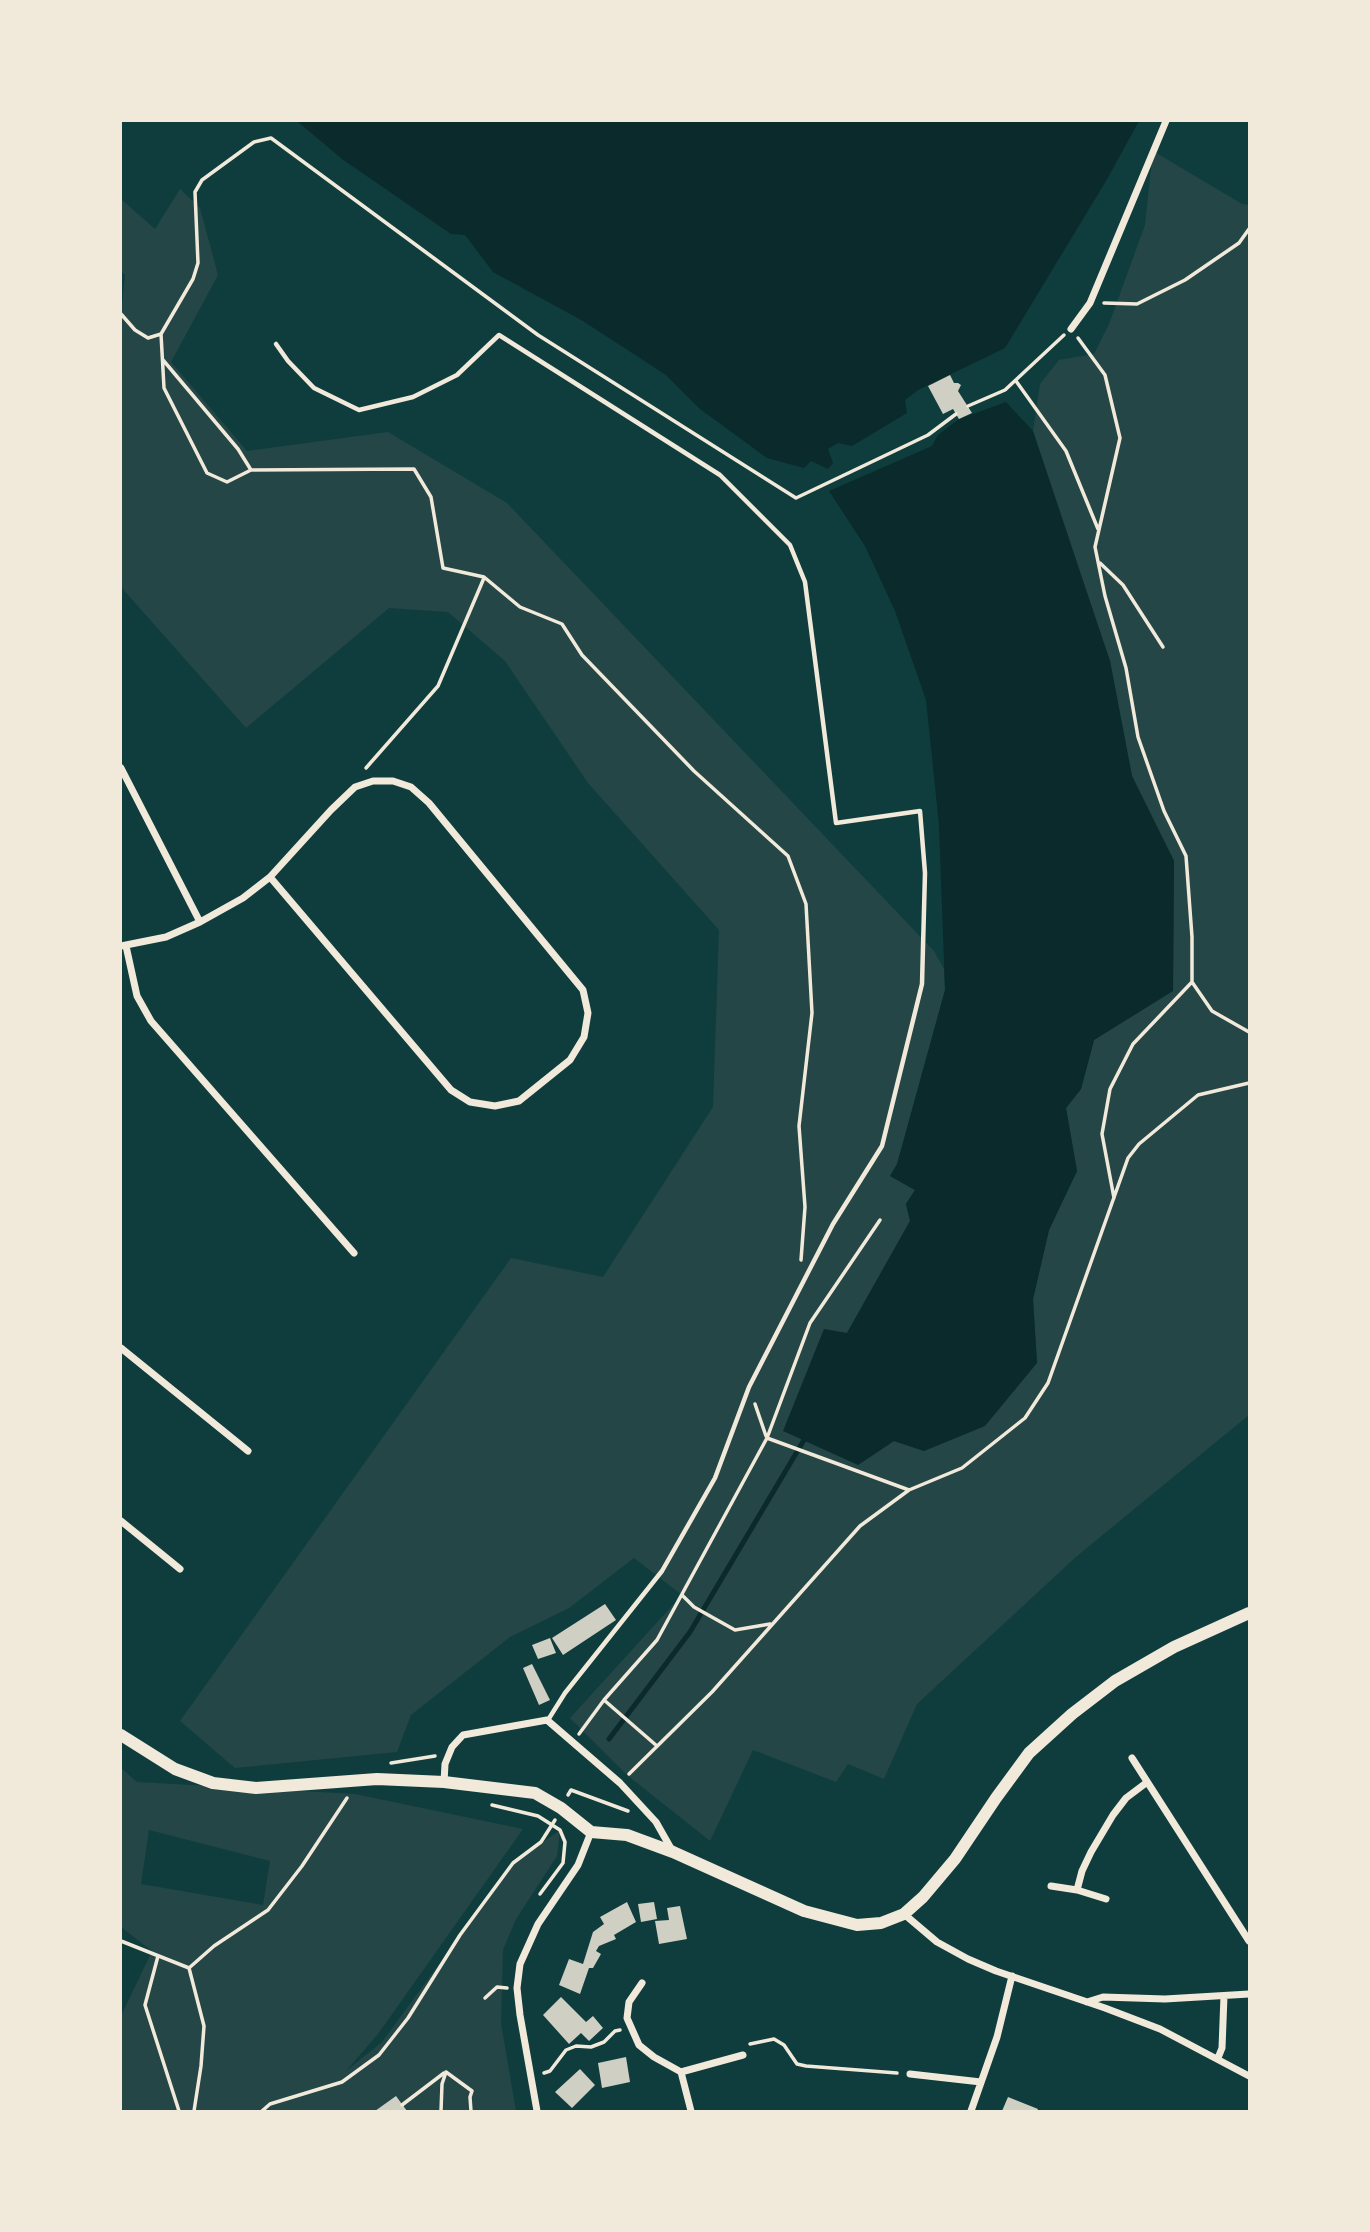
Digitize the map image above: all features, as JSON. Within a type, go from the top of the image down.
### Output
[{"type":"street","points":[[1071,329],[1090,303],[1166,121]]},
{"type":"street","points":[[121,768],[200,922]]},
{"type":"street","points":[[270,877],[451,1090],[470,1102],[495,1106],[519,1101],[570,1060],[584,1037],[588,1013],[583,990],[429,803],[411,787],[393,781],[373,781],[355,787],[270,877],[243,898],[166,937],[123,946],[137,996],[151,1021],[354,1253]]},
{"type":"street","points":[[121,1348],[247,1451]]},
{"type":"street","points":[[121,1521],[180,1569]]},
{"type":"street","points":[[121,1735],[175,1769],[213,1783],[256,1788],[360,1780],[444,1782],[535,1793],[561,1808],[590,1832],[627,1835],[673,1852],[804,1911],[857,1925],[881,1923],[904,1914],[923,1897],[955,1859],[1029,1754],[1072,1714],[1115,1681],[1162,1654],[1249,1613]]},
{"type":"street","points":[[444,1782],[445,1764],[452,1746],[463,1735],[547,1720],[620,1783],[656,1822],[673,1852]]},
{"type":"street","points":[[1132,1758],[1249,1941]]},
{"type":"street","points":[[1077,1889],[1086,1862],[1113,1815],[1126,1798],[1146,1783]]},
{"type":"street","points":[[537,2111],[517,1988],[520,1964],[538,1924],[578,1865],[590,1832]]},
{"type":"street","points":[[1051,1885],[1077,1889],[1106,1899]]},
{"type":"street","points":[[904,1914],[937,1942],[968,1959],[1160,2029],[1249,2076]]},
{"type":"street","points":[[971,2111],[997,2037],[1012,1976]]},
{"type":"street","points":[[642,1983],[629,2002],[627,2018],[639,2045],[681,2072],[691,2111]]},
{"type":"street","points":[[1087,2002],[1103,1997],[1165,1999],[1249,1994]]},
{"type":"street","points":[[1218,2058],[1222,2048],[1224,1996]]},
{"type":"street","points":[[681,2072],[743,2055]]},
{"type":"street","points":[[910,2074],[981,2082]]},
{"type":"lane","points":[[276,344],[314,388],[359,410],[413,397],[457,376],[499,335],[720,475],[790,545],[805,582],[836,823],[920,811],[925,873],[922,984],[882,1146],[834,1224],[749,1387],[715,1478],[662,1571],[565,1693],[547,1720]]},
{"type":"path","points":[[798,1293],[805,1207],[799,1126],[812,1013],[806,904],[788,856],[694,771],[582,655],[562,624],[520,607],[484,577],[443,568],[431,497],[414,469],[251,470],[227,482],[207,473],[164,388],[161,334],[193,279],[198,262],[195,192],[202,180],[254,142],[271,138],[538,335],[796,498],[928,435],[956,414]]},
{"type":"path","points":[[1116,303],[1137,303],[1185,280],[1239,243],[1249,229]]},
{"type":"path","points":[[121,314],[135,330],[148,338],[161,334]]},
{"type":"path","points":[[968,406],[1005,390],[1071,329],[1105,375],[1120,438],[1095,547],[1105,596],[1126,668],[1138,737],[1164,811],[1186,856],[1192,937],[1192,982],[1212,1011],[1249,1032]]},
{"type":"path","points":[[162,360],[238,449],[251,470]]},
{"type":"path","points":[[1016,380],[1066,451],[1099,531]]},
{"type":"path","points":[[1098,562],[1123,585],[1163,647]]},
{"type":"path","points":[[366,768],[438,685],[484,577]]},
{"type":"path","points":[[1114,1198],[1102,1134],[1110,1089],[1133,1044],[1192,982]]},
{"type":"path","points":[[620,1783],[712,1692],[860,1525],[909,1490],[962,1468],[1025,1418],[1048,1383],[1128,1158],[1139,1144],[1198,1095],[1249,1083]]},
{"type":"path","points":[[572,1744],[604,1700],[657,1640],[767,1438],[810,1323],[880,1220]]},
{"type":"path","points":[[749,1387],[767,1438]]},
{"type":"path","points":[[767,1438],[909,1490]]},
{"type":"path","points":[[682,1595],[694,1607],[735,1630],[772,1624]]},
{"type":"path","points":[[604,1700],[657,1746]]},
{"type":"path","points":[[383,1764],[449,1754]]},
{"type":"path","points":[[189,1968],[214,1946],[268,1910],[302,1866],[360,1780]]},
{"type":"path","points":[[262,2111],[270,2104],[342,2082],[379,2055],[408,2018],[460,1935],[513,1863],[541,1842],[571,1790],[656,1822]]},
{"type":"path","points":[[121,1941],[189,1968]]},
{"type":"path","points":[[158,1956],[145,2005],[178,2111]]},
{"type":"path","points":[[189,1968],[204,2026],[194,2111]]},
{"type":"path","points":[[485,1998],[497,1987],[517,1988]]},
{"type":"path","points":[[531,2082],[541,2081],[540,2075],[550,2071],[566,2050],[576,2046],[591,2047],[604,2042],[615,2031],[632,2030]]},
{"type":"path","points":[[743,2055],[748,2045],[774,2039],[784,2045],[797,2064],[910,2074]]},
{"type":"path","points":[[402,2105],[446,2072]]},
{"type":"path","points":[[441,2111],[442,2084],[446,2072]]},
{"type":"path","points":[[446,2072],[472,2091],[471,2111]]},
{"type":"shaded area","points":[[297,121],[1139,121],[1005,348],[918,390],[905,400],[907,413],[852,446],[838,443],[828,449],[833,463],[828,469],[811,461],[804,468],[767,458],[700,409],[666,375],[583,321],[493,272],[465,235],[451,234],[342,159]]},
{"type":"shaded area","points":[[1153,151],[1242,204],[1249,205],[1249,1415],[1077,1556],[917,1704],[884,1779],[848,1764],[836,1782],[753,1750],[710,1841],[627,1775],[570,1718],[682,1595],[634,1558],[569,1608],[510,1637],[411,1715],[397,1752],[235,1768],[180,1721],[511,1258],[603,1277],[713,1107],[719,930],[588,783],[505,661],[448,612],[389,608],[246,728],[121,587],[121,319],[125,275],[121,271],[121,199],[155,229],[180,189],[200,208],[218,275],[171,362],[247,451],[388,432],[507,503],[934,951],[944,969],[945,990],[897,1165],[890,1176],[915,1190],[906,1204],[910,1221],[847,1333],[858,1465],[894,1441],[924,1451],[1037,1363],[1033,1299],[1049,1230],[1077,1171],[1066,1108],[1081,1089],[1094,1040],[1173,990],[1174,861],[1132,776],[1110,661],[1087,599],[1033,431],[1040,384],[1059,360],[1094,354],[1109,324],[1145,225]]},
{"type":"shaded area","points":[[1006,402],[1033,431],[1110,661],[1132,776],[1174,861],[1173,991],[1094,1040],[1081,1089],[1066,1108],[1077,1171],[1049,1230],[1033,1299],[1037,1363],[985,1426],[924,1451],[894,1441],[858,1465],[783,1431],[824,1329],[847,1333],[910,1221],[906,1204],[915,1190],[890,1176],[897,1164],[945,990],[939,825],[926,700],[895,611],[865,546],[829,491],[932,446],[938,435],[959,419]]},
{"type":"shaded area","points":[[121,1768],[137,1782],[355,1794],[523,1829],[378,2034],[346,2071],[382,2042],[513,1863],[560,1830],[557,1856],[516,1919],[503,1950],[501,2023],[516,2111],[121,2111],[121,2016],[152,1951],[121,1927]],"holes":[[[149,1830],[270,1861],[263,1905],[141,1884]]]},
{"type":"building","points":[[950,375],[954,383],[961,385],[958,391],[972,413],[959,419],[953,409],[943,414],[928,386]]},
{"type":"building","points":[[605,1604],[616,1620],[563,1655],[552,1638]]},
{"type":"building","points":[[550,1638],[556,1653],[538,1659],[532,1645]]},
{"type":"building","points":[[532,1664],[550,1700],[539,1705],[523,1668]]},
{"type":"building","points":[[627,1902],[636,1922],[614,1935],[616,1939],[599,1946],[596,1951],[601,1954],[593,1968],[589,1968],[580,1994],[559,1985],[569,1959],[583,1964],[593,1932],[604,1924],[600,1917]]},
{"type":"building","points":[[654,1902],[657,1919],[641,1922],[638,1904]]},
{"type":"building","points":[[680,1906],[687,1939],[659,1944],[655,1921],[669,1920],[667,1908]]},
{"type":"building","points":[[561,1997],[586,2022],[593,2016],[603,2028],[589,2041],[581,2033],[569,2044],[543,2015]]},
{"type":"building","points":[[626,2057],[630,2082],[602,2088],[598,2063]]},
{"type":"building","points":[[580,2069],[595,2085],[572,2108],[555,2092]]},
{"type":"building","points":[[396,2096],[407,2111],[375,2111]]},
{"type":"building","points":[[1008,2097],[1038,2109],[1002,2111]]},
{"type":"waterway","points":[[609,1739],[690,1632],[804,1440]]}]
